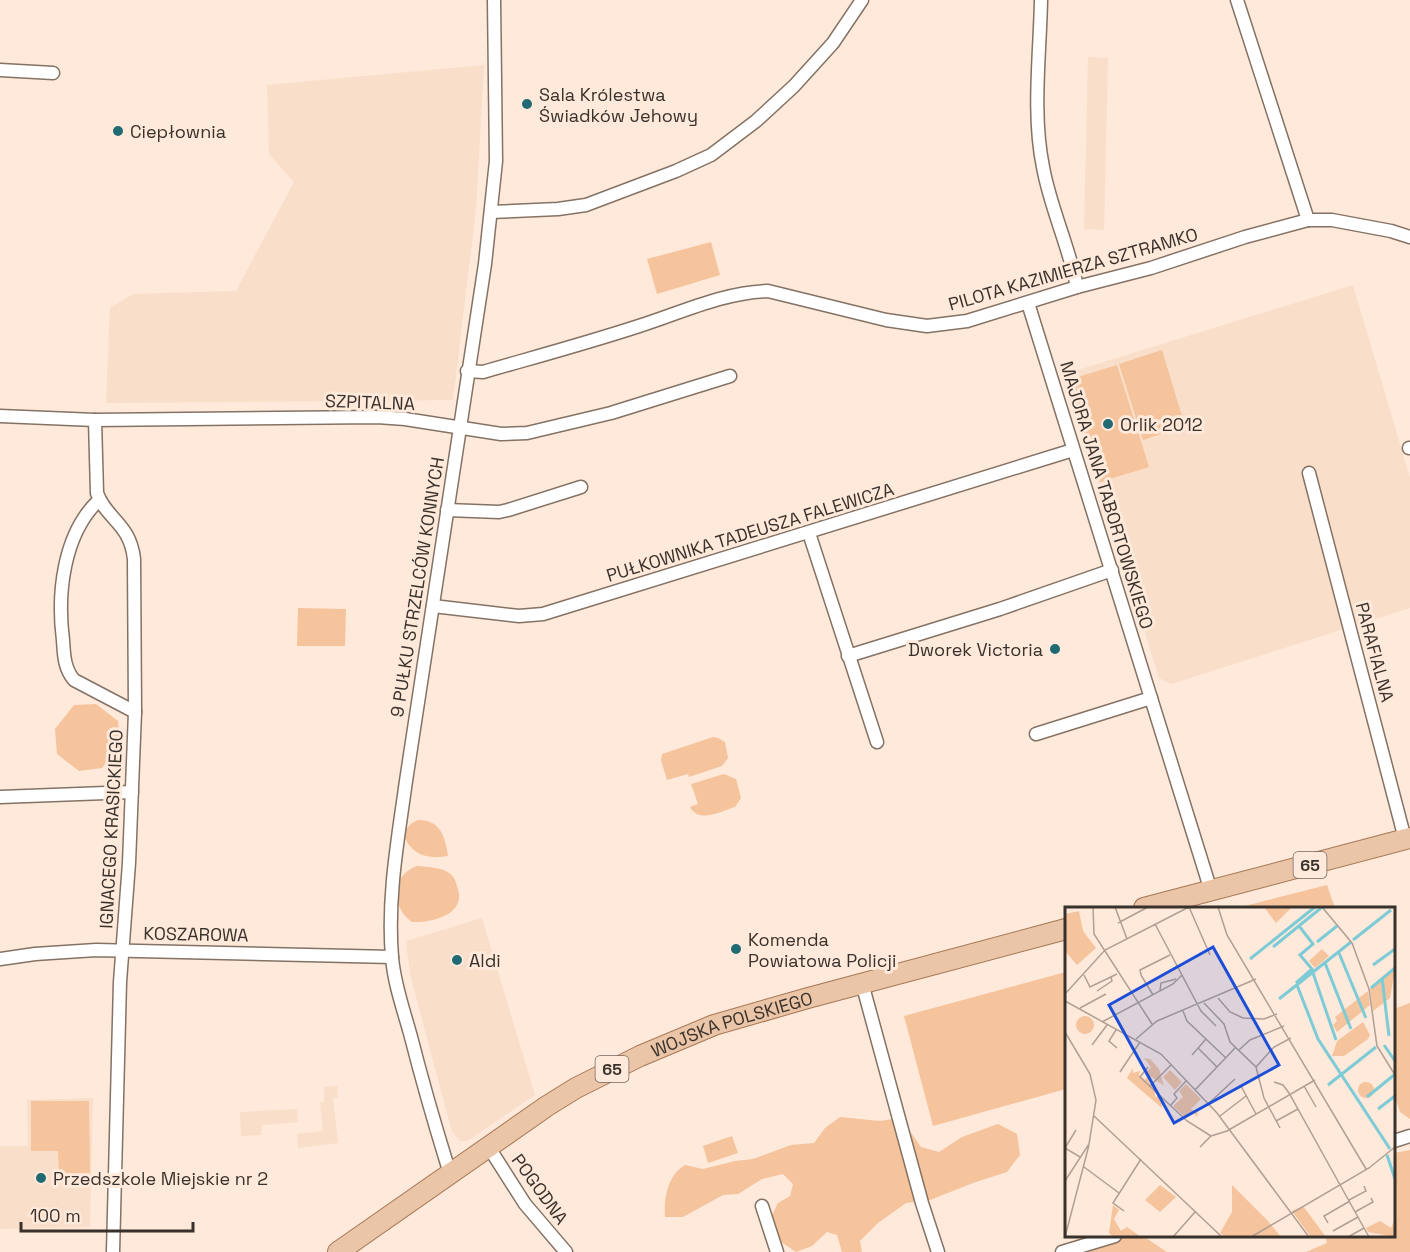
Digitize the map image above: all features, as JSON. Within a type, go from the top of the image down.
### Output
[{"type":"main road","name":"65","points":[[1151,907],[1408,839]]},
{"type":"main road","name":"WOJSKA POLSKIEGO","points":[[338,1252],[488,1146],[576,1088],[640,1056],[714,1025],[1065,929]]},
{"type":"street","name":"9 PUŁKU STRZELCÓW KONNYCH","points":[[452,1172],[445,1158],[396,985],[392,957],[392,894],[395,857],[491,212],[496,151],[494,0]]},
{"type":"street","points":[[491,212],[558,209],[586,205],[676,171],[711,154],[756,121],[794,86],[833,43],[862,0]]},
{"type":"street","points":[[1041,0],[1038,131],[1043,168],[1077,287]]},
{"type":"street","points":[[1237,0],[1308,220]]},
{"type":"street","points":[[0,70],[53,73]]},
{"type":"street","name":"PILOTA KAZIMIERZA SZTRAMKO","points":[[467,371],[483,372],[753,292],[768,291],[886,320],[927,326],[967,321],[1308,220],[1332,220],[1391,231],[1410,237]]},
{"type":"street","name":"MAJORA JANA TABORTOWSKIEGO","points":[[1028,303],[1211,891]]},
{"type":"street","name":"SZPITALNA","points":[[0,416],[95,420],[377,417],[501,434],[527,434],[611,413],[730,376]]},
{"type":"street","points":[[95,420],[96,482],[99,500],[81,524],[66,564],[60,605],[65,663],[74,680],[135,712]]},
{"type":"street","name":"PUŁKOWNIKA TADEUSZA FALEWICZA","points":[[433,606],[519,616],[543,614],[1073,450]]},
{"type":"street","name":"PARAFIALNA","points":[[1310,473],[1408,839]]},
{"type":"street","points":[[447,510],[499,512],[581,487]]},
{"type":"street","name":"IGNACEGO KRASICKIEGO","points":[[99,500],[120,524],[133,549],[135,712],[129,863],[122,951],[113,1252]]},
{"type":"street","points":[[809,532],[877,742]]},
{"type":"street","points":[[848,656],[1000,609],[1112,570]]},
{"type":"street","points":[[1036,734],[1151,698]]},
{"type":"street","points":[[0,797],[132,792]]},
{"type":"street","name":"KOSZAROWA","points":[[0,959],[66,952],[122,951],[392,957]]},
{"type":"street","points":[[862,983],[922,1203],[938,1252]]},
{"type":"street","points":[[1395,1142],[1410,1136]]},
{"type":"street","name":"POGODNA","points":[[488,1146],[525,1204],[566,1252]]},
{"type":"street","points":[[762,1206],[777,1252]]},
{"type":"street","points":[[1062,1252],[1112,1237]]},
{"type":"shaded area","points":[[1088,57],[1108,58],[1104,230],[1084,229]]},
{"type":"shaded area","points":[[484,65],[476,209],[453,400],[106,403],[110,308],[133,294],[236,291],[294,182],[269,154],[267,85]]},
{"type":"shaded area","points":[[711,242],[720,275],[657,294],[647,259]]},
{"type":"shaded area","points":[[1353,285],[1410,478],[1410,608],[1171,684],[1159,678],[1065,374]]},
{"type":"shaded area","points":[[1162,350],[1185,426],[1143,440],[1119,364]]},
{"type":"shaded area","name":"Orlik 2012","points":[[1117,365],[1149,467],[1100,482],[1068,380]]},
{"type":"shaded area","points":[[298,608],[346,609],[345,646],[297,646]]},
{"type":"shaded area","points":[[96,704],[118,721],[120,744],[102,768],[79,771],[57,754],[55,729],[74,705]]},
{"type":"shaded area","points":[[713,737],[725,742],[728,758],[722,766],[689,777],[688,774],[667,780],[661,760],[662,754]]},
{"type":"shaded area","points":[[724,774],[736,779],[741,798],[735,807],[705,816],[694,812],[690,807],[698,804],[691,784]]},
{"type":"shaded area","points":[[418,820],[432,823],[440,830],[448,856],[426,856],[410,846],[403,832]]},
{"type":"shaded area","points":[[417,866],[442,870],[453,876],[459,898],[457,905],[445,916],[428,921],[412,922],[400,908],[397,900],[398,884],[408,871]]},
{"type":"shaded area","points":[[1327,885],[1335,907],[1241,907]]},
{"type":"shaded area","points":[[482,918],[535,1095],[467,1141],[460,1141],[452,1132],[410,975],[406,941]]},
{"type":"shaded area","points":[[1065,972],[1065,1089],[933,1126],[904,1016]]},
{"type":"shaded area","points":[[1410,1003],[1410,1119],[1400,1112],[1395,1097],[1395,1009]]},
{"type":"shaded area","points":[[337,1086],[338,1098],[333,1098],[338,1143],[298,1148],[297,1134],[323,1131],[320,1102],[324,1102],[324,1087]]},
{"type":"shaded area","points":[[93,1098],[90,1227],[0,1229],[0,1146],[28,1146],[27,1100]]},
{"type":"shaded area","points":[[31,1101],[89,1101],[90,1173],[59,1173],[58,1151],[31,1151]]},
{"type":"shaded area","points":[[297,1109],[298,1122],[262,1125],[261,1135],[241,1136],[240,1112]]},
{"type":"shaded area","points":[[840,1117],[880,1121],[892,1119],[909,1130],[921,1147],[939,1152],[962,1137],[998,1124],[1017,1134],[1020,1155],[1007,1172],[930,1200],[906,1203],[878,1223],[860,1241],[862,1252],[842,1252],[837,1235],[827,1232],[812,1246],[796,1252],[778,1240],[773,1229],[772,1215],[778,1203],[790,1196],[793,1184],[783,1174],[762,1179],[738,1194],[723,1195],[683,1217],[665,1217],[665,1202],[670,1181],[685,1165],[703,1169],[753,1159],[791,1145],[814,1143],[825,1128]]},
{"type":"shaded area","points":[[732,1136],[738,1153],[708,1163],[703,1146]]},
{"type":"shaded area","points":[[1410,1150],[1410,1252],[1306,1252],[1327,1243],[1325,1237],[1395,1237],[1395,1153]]},
{"type":"shaded area","points":[[1090,1237],[1144,1237],[1167,1252],[1088,1252]]},
{"type":"place","name":"Sala Królestwa Świadków Jehowy","points":[[527,104]]},
{"type":"place","name":"Ciepłownia","points":[[118,131]]},
{"type":"place","name":"Orlik 2012","points":[[1108,424]]},
{"type":"place","name":"Dworek Victoria","points":[[1055,649]]},
{"type":"place","name":"Komenda Powiatowa Policji","points":[[736,949]]},
{"type":"place","name":"Aldi","points":[[457,960]]},
{"type":"place","name":"Przedszkole Miejskie nr 2","points":[[41,1178]]}]
